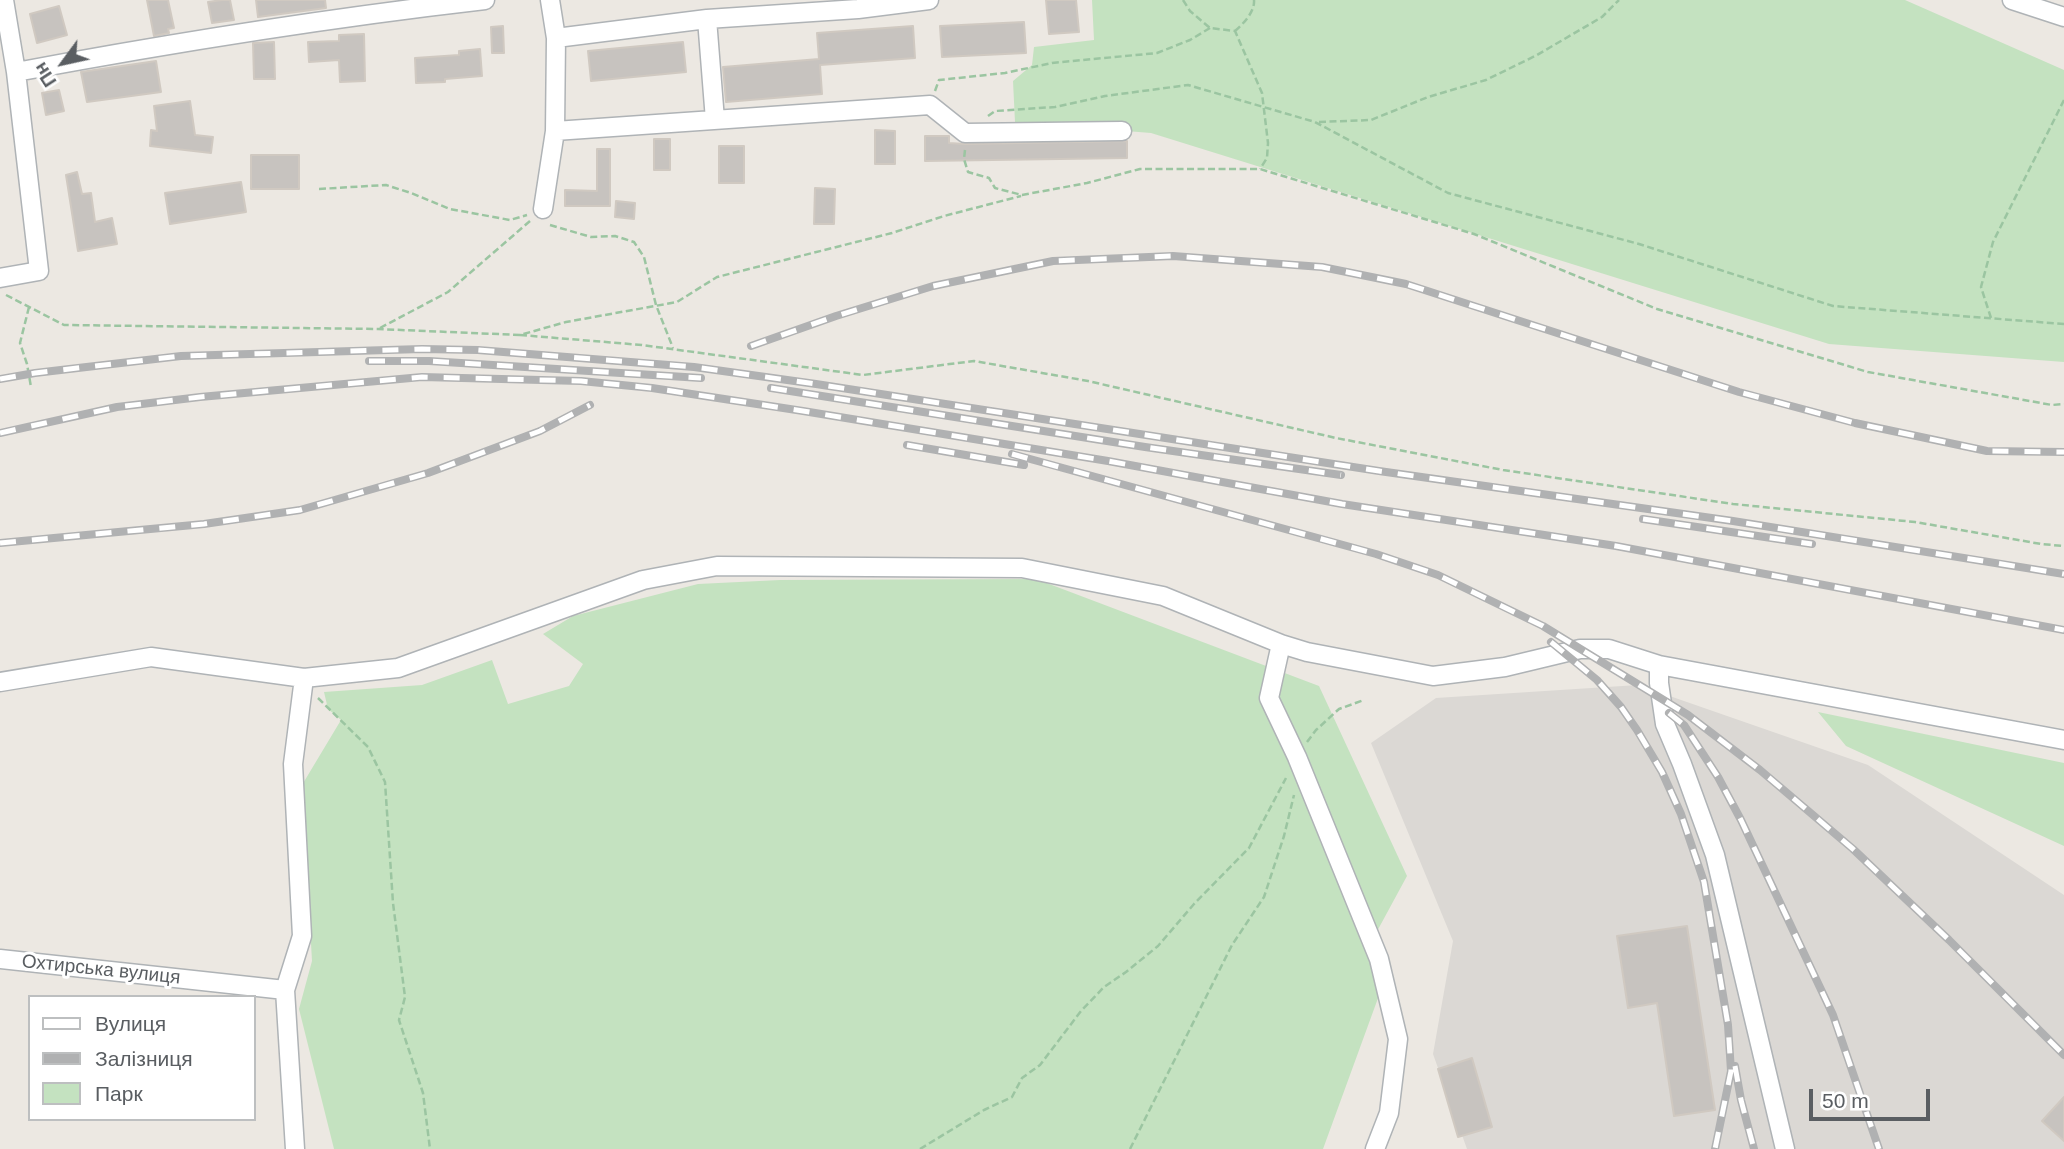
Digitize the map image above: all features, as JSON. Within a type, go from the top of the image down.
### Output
[{"type":"street","points":[[0,278],[39,271],[16,72],[4,0]]},
{"type":"street","points":[[16,72],[284,26],[485,0]]},
{"type":"street","points":[[543,209],[555,131],[556,38],[550,0]]},
{"type":"street","points":[[556,38],[707,19],[858,9],[929,0]]},
{"type":"street","points":[[2012,0],[2064,17]]},
{"type":"street","points":[[707,19],[715,120]]},
{"type":"street","points":[[555,131],[930,105],[965,133],[1122,131]]},
{"type":"street","points":[[0,682],[151,657],[309,685],[398,668],[643,580],[717,566],[1022,568],[1163,596],[1307,652],[1433,677],[1505,667],[1564,651],[1609,649],[1659,665],[2064,740]]},
{"type":"street","points":[[1281,644],[1269,698],[1297,757],[1379,959],[1398,1039],[1390,1113],[1375,1149]]},
{"type":"street","points":[[1659,665],[1665,724],[1715,855],[1785,1149]]},
{"type":"street","points":[[295,1149],[285,989],[302,936],[293,764],[309,685]]},
{"type":"street","name":"Охтирська вулиця","points":[[0,959],[285,989]]},
{"type":"path","points":[[1183,0],[1189,11],[1210,28],[1235,31],[1244,23],[1255,5],[1254,0]]},
{"type":"path","points":[[1315,122],[1371,120],[1429,97],[1486,80],[1602,17],[1619,0]]},
{"type":"path","points":[[930,105],[939,80],[1005,72],[1052,62],[1157,53],[1190,40],[1210,28]]},
{"type":"path","points":[[1235,31],[1262,93],[1268,143],[1267,158],[1261,169]]},
{"type":"path","points":[[1022,195],[995,188],[989,178],[968,172],[964,159],[965,133],[995,111],[1055,107],[1105,96],[1188,85],[1315,122],[1448,193],[1639,244],[1833,306],[2064,324]]},
{"type":"path","points":[[1991,318],[1982,286],[1993,242],[2064,100]]},
{"type":"path","points":[[520,335],[566,322],[677,302],[717,277],[892,233],[1022,195],[1087,183],[1140,169],[1261,169],[1474,234],[1657,309],[1868,372],[2052,405],[2064,404]]},
{"type":"path","points":[[319,189],[386,185],[450,209],[510,220],[543,209]]},
{"type":"path","points":[[543,209],[550,224],[562,229],[591,237],[615,236],[634,242],[644,257],[656,305],[674,349]]},
{"type":"path","points":[[378,329],[448,292],[543,209]]},
{"type":"path","points":[[0,292],[64,325],[378,329],[520,335],[674,349],[863,375],[974,361],[1088,381],[1336,438],[1503,470],[1734,504],[1915,522],[2064,546]]},
{"type":"path","points":[[29,307],[20,343],[31,387]]},
{"type":"path","points":[[309,685],[368,747],[385,782],[393,903],[405,997],[399,1020],[422,1093],[430,1149]]},
{"type":"path","points":[[920,1149],[984,1110],[1012,1097],[1023,1078],[1040,1065],[1088,1003],[1104,987],[1158,946],[1219,877],[1249,848],[1310,737],[1339,709],[1364,700]]},
{"type":"path","points":[[1130,1149],[1232,945],[1264,897],[1296,788]]},
{"type":"shaded area","points":[[1638,685],[1868,765],[2064,895],[2064,1149],[1467,1149],[1433,1054],[1453,941],[1371,743],[1436,698]]},
{"type":"green space","points":[[1092,0],[1905,0],[2064,70],[2064,362],[1829,344],[1151,133],[1015,122],[1013,81],[1032,65],[1034,47],[1094,40]]},
{"type":"green space","points":[[1036,579],[1319,686],[1407,876],[1375,935],[1389,968],[1323,1149],[334,1149],[299,1009],[312,961],[302,785],[341,720],[328,709],[324,692],[422,685],[492,660],[508,704],[569,686],[583,664],[543,634],[573,616],[698,584],[780,580]]},
{"type":"green space","points":[[1818,712],[2064,763],[2064,846],[1846,746]]},
{"type":"building","points":[[147,0],[168,0],[174,28],[168,29],[169,33],[154,36]]},
{"type":"building","points":[[230,0],[234,20],[212,23],[208,2]]},
{"type":"building","points":[[256,0],[325,0],[326,8],[258,17]]},
{"type":"building","points":[[1046,0],[1076,0],[1079,32],[1049,34]]},
{"type":"building","points":[[59,6],[67,35],[37,43],[30,14]]},
{"type":"building","points":[[1024,22],[1026,53],[942,57],[940,26]]},
{"type":"building","points":[[503,26],[504,53],[492,53],[491,27]]},
{"type":"building","points":[[913,26],[915,58],[820,65],[822,94],[726,102],[723,67],[819,59],[817,33]]},
{"type":"building","points":[[364,34],[365,81],[340,82],[339,60],[309,62],[308,42],[339,41],[339,35]]},
{"type":"building","points":[[274,42],[275,79],[254,79],[253,43]]},
{"type":"building","points":[[683,42],[686,72],[591,81],[588,51]]},
{"type":"building","points":[[480,49],[482,76],[416,83],[415,58],[459,55],[459,51]]},
{"type":"building","points":[[156,61],[161,92],[87,102],[81,72]]},
{"type":"building","points":[[59,90],[64,111],[46,115],[42,93]]},
{"type":"building","points":[[190,101],[195,135],[213,137],[211,153],[150,146],[151,130],[157,131],[154,106]]},
{"type":"building","points":[[875,130],[895,131],[895,164],[875,164]]},
{"type":"building","points":[[925,136],[949,136],[949,143],[965,144],[1127,141],[1127,158],[925,161]]},
{"type":"building","points":[[654,139],[670,139],[670,170],[654,170]]},
{"type":"building","points":[[719,146],[744,146],[744,183],[719,183]]},
{"type":"building","points":[[597,149],[610,149],[610,206],[565,206],[565,190],[597,191]]},
{"type":"building","points":[[251,155],[299,155],[299,189],[251,189]]},
{"type":"building","points":[[77,172],[82,194],[91,193],[95,222],[112,218],[117,244],[78,251],[66,175]]},
{"type":"building","points":[[241,182],[246,212],[170,224],[165,193]]},
{"type":"building","points":[[815,188],[835,189],[834,224],[814,224]]},
{"type":"building","points":[[616,201],[635,203],[634,219],[615,217]]},
{"type":"building","points":[[1687,926],[1715,1110],[1674,1116],[1657,1003],[1628,1008],[1617,936]]},
{"type":"building","points":[[1472,1058],[1492,1127],[1458,1137],[1438,1069]]},
{"type":"building","points":[[2064,1097],[2064,1141],[2042,1121]]},
{"type":"railway","points":[[751,346],[933,286],[1053,261],[1173,256],[1322,267],[1406,284],[1739,392],[1855,423],[1987,451],[2064,452]]},
{"type":"railway","points":[[0,379],[181,356],[422,349],[478,350],[694,367],[1379,471],[1733,521],[2064,574]]},
{"type":"railway","points":[[369,361],[429,361],[701,378]]},
{"type":"railway","points":[[0,433],[117,407],[422,377],[581,381],[652,388],[803,411],[1108,461],[1342,504],[1616,546],[2064,630]]},
{"type":"railway","points":[[771,388],[1341,475]]},
{"type":"railway","points":[[0,543],[204,524],[300,510],[428,473],[540,431],[590,405]]},
{"type":"railway","points":[[907,445],[1024,465]]},
{"type":"railway","points":[[1012,454],[1376,554],[1438,575],[1543,626],[1688,715],[1760,770],[1853,849],[2064,1055]]},
{"type":"railway","points":[[1643,519],[1812,544]]},
{"type":"railway","points":[[1551,642],[1597,680],[1637,730],[1662,772],[1681,814],[1704,882],[1728,1025],[1731,1071],[1715,1149]]},
{"type":"railway","points":[[1669,713],[1684,725],[1718,777],[1741,820],[1833,1015],[1879,1149]]},
{"type":"railway","points":[[1735,1066],[1754,1149]]}]
